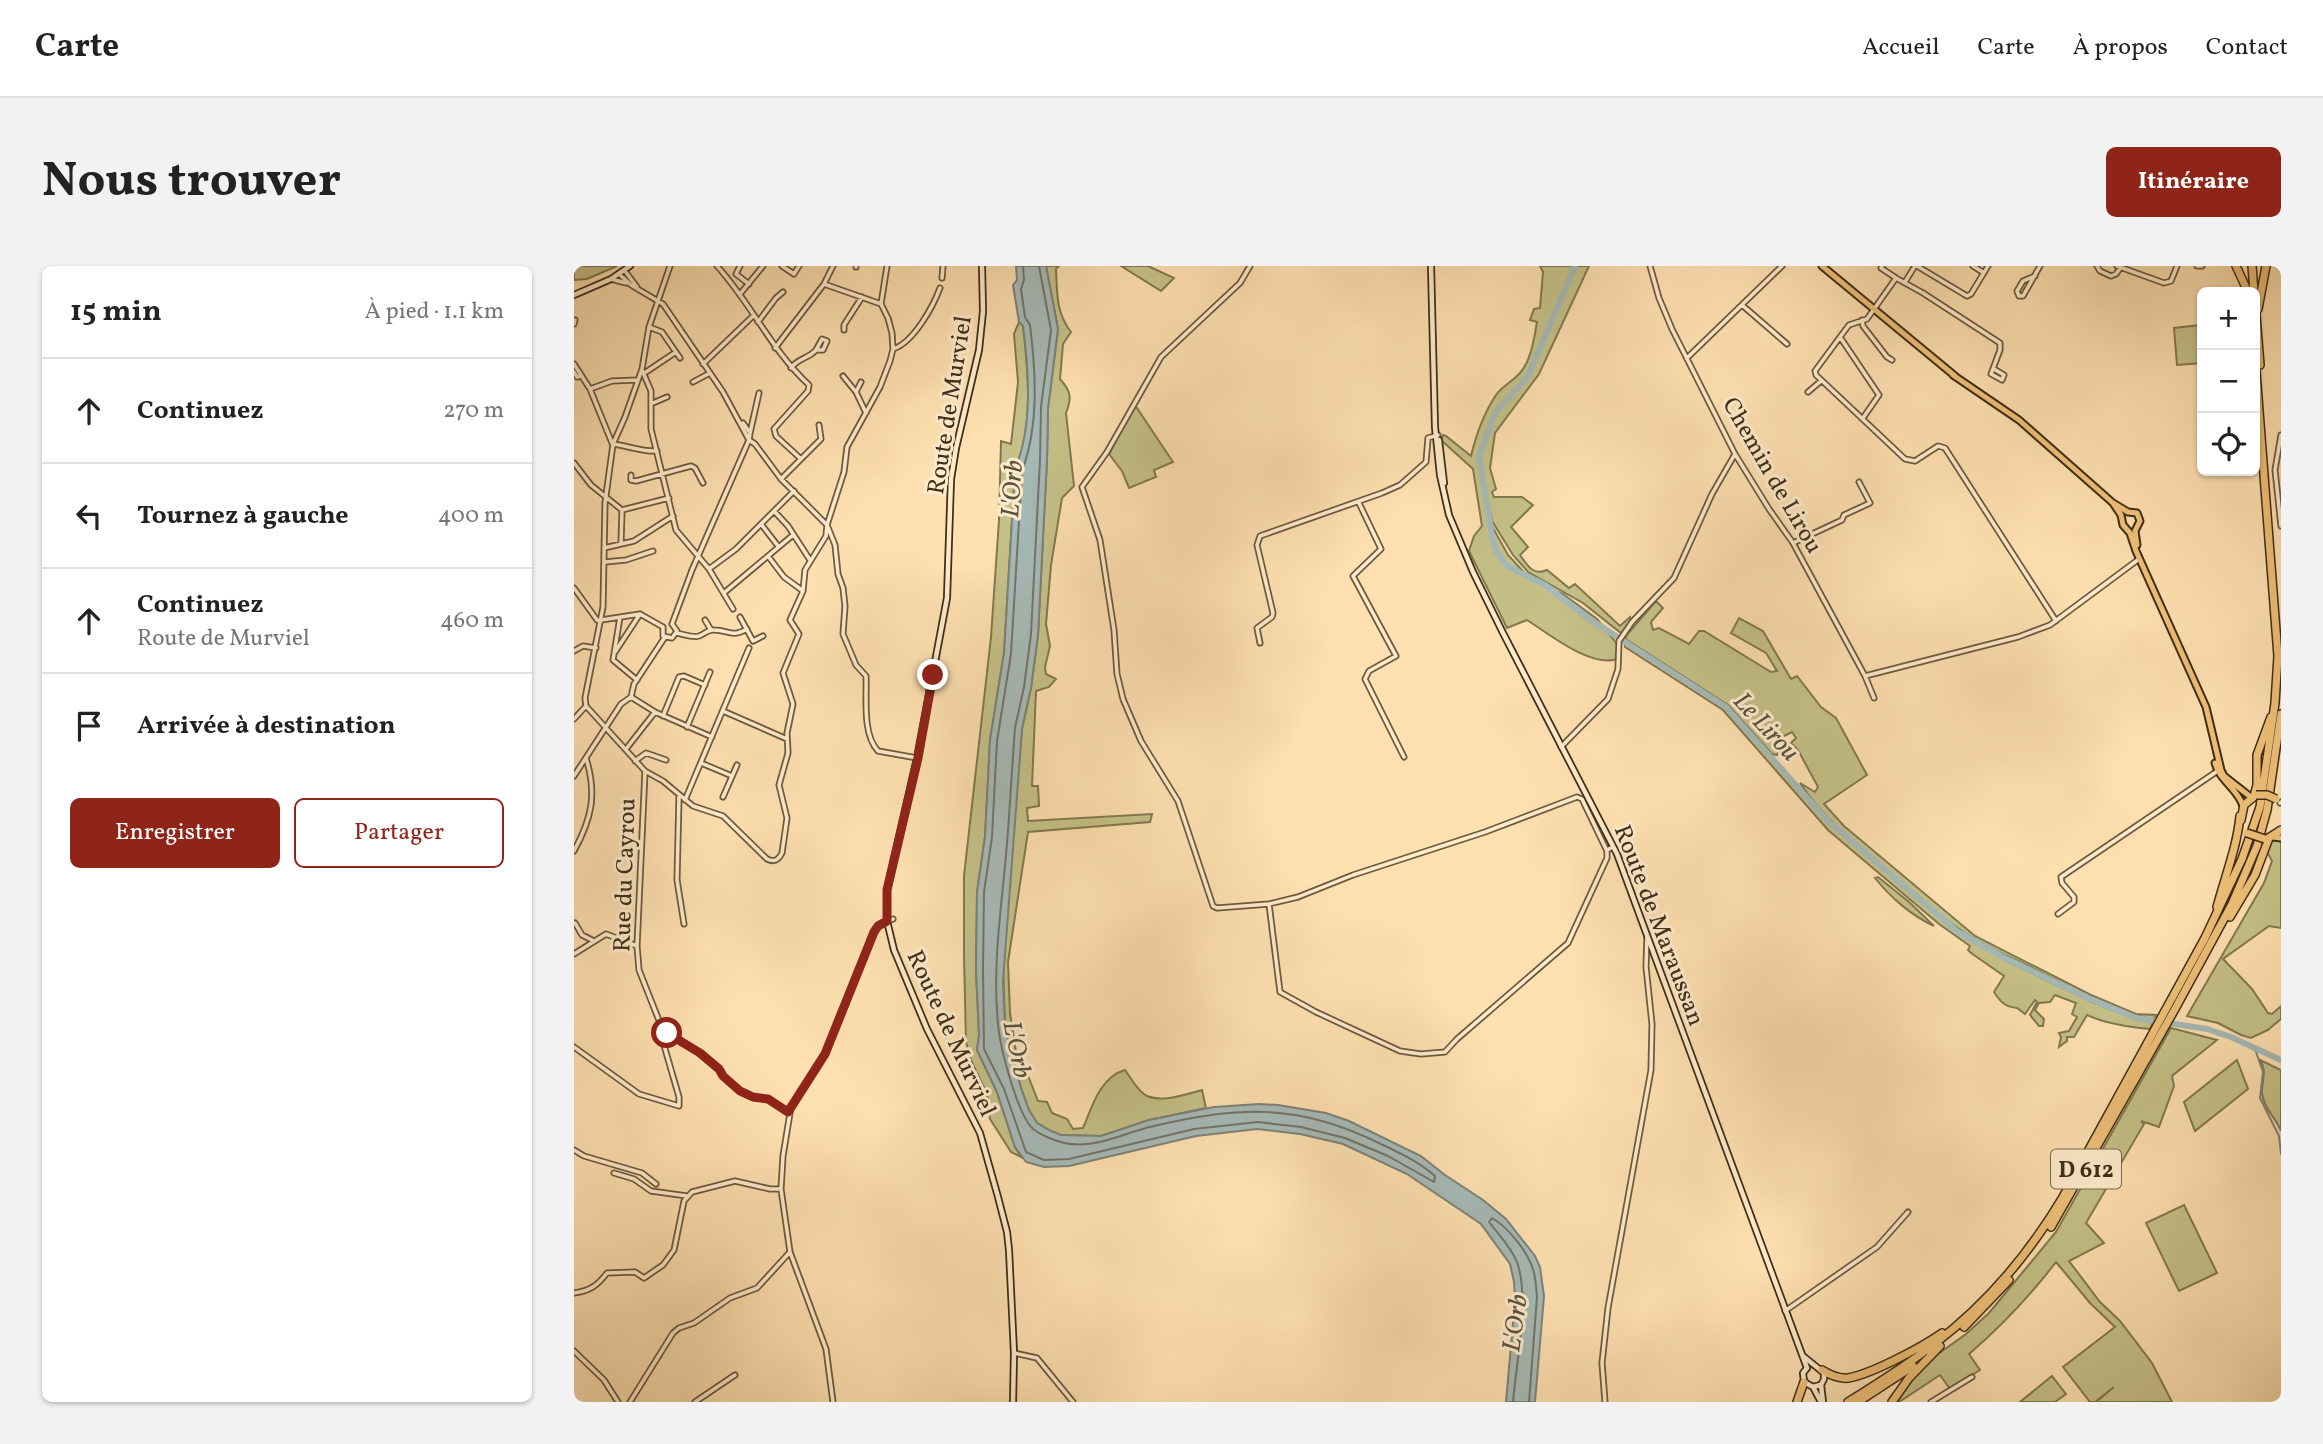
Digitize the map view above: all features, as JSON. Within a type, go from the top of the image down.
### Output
[{"type":"highway","points":[[2236,266],[2248,287]]},
{"type":"highway","points":[[2250,266],[2251,287]]},
{"type":"highway","points":[[2260,297],[2266,266]]},
{"type":"highway","points":[[2259,350],[2281,642]]},
{"type":"highway","points":[[2205,938],[2242,859],[2257,817],[2276,703],[2278,656],[2259,413]]},
{"type":"highway","points":[[2276,703],[2258,755],[2258,780],[2254,797],[2241,813],[2243,828],[2252,837],[2272,838],[2281,830]]},
{"type":"highway","points":[[2217,935],[2261,834],[2281,714]]},
{"type":"highway","points":[[2254,797],[2267,795],[2279,801]]},
{"type":"highway","name":"D 612","points":[[2172,1007],[2215,915],[2241,813]]},
{"type":"highway","name":"D 612","points":[[1849,1402],[1926,1351],[2010,1273],[2049,1220],[2172,1007],[2241,901],[2272,838]]},
{"type":"highway","name":"D 612","points":[[1858,1402],[1940,1346],[1998,1294],[2046,1233],[2073,1191],[2153,1040]]},
{"type":"highway","points":[[1819,1368],[1835,1377],[1856,1375],[1925,1344],[1971,1312]]},
{"type":"highway","points":[[1892,1402],[1909,1378],[1940,1346]]},
{"type":"highway","points":[[1797,1402],[1804,1382]]},
{"type":"main road","points":[[574,295],[611,279],[630,266]]},
{"type":"main road","name":"Route de Murviel","points":[[982,266],[981,339],[951,479],[947,598],[918,758],[887,890],[887,921],[894,950],[927,1029],[984,1145],[1007,1232],[1014,1353],[1013,1402]]},
{"type":"main road","name":"Route de Maraussan","points":[[1432,266],[1437,435],[1452,522],[1478,583],[1613,847],[1647,930],[1807,1368]]},
{"type":"main road","points":[[1822,266],[1954,374],[2036,434],[2113,503],[2127,512],[2135,512],[2140,523],[2135,534],[2139,558]]},
{"type":"main road","points":[[2113,503],[2124,527],[2130,533],[2210,718],[2219,770],[2244,804],[2241,813]]},
{"type":"main road","points":[[2122,518],[2127,512]]},
{"type":"main road","points":[[2124,527],[2136,528]]},
{"type":"main road","points":[[2219,770],[2254,797]]},
{"type":"main road","name":"Route de Maraussan","points":[[1802,1355],[1819,1368]]},
{"type":"main road","points":[[1807,1368],[1819,1368],[1824,1379],[1821,1385],[1822,1402],[1813,1387],[1804,1382],[1803,1376],[1807,1368]]},
{"type":"main road","points":[[1813,1387],[1821,1385]]},
{"type":"street","points":[[574,719],[586,706],[585,698],[601,618],[606,496],[612,444],[643,371],[649,327],[670,266]]},
{"type":"street","points":[[717,266],[740,294],[775,348],[809,385],[808,391],[774,429],[801,459]]},
{"type":"street","points":[[740,266],[736,276],[749,284]]},
{"type":"street","points":[[740,294],[763,266]]},
{"type":"street","points":[[782,266],[794,274],[799,266]]},
{"type":"street","points":[[775,348],[824,284],[833,266]]},
{"type":"street","points":[[645,771],[663,781],[693,806],[723,816],[767,859],[777,860],[782,853],[787,818],[779,785],[788,753],[787,739],[793,704],[783,673],[799,634],[790,620],[803,591],[803,574],[824,543],[844,472],[847,447],[880,387],[893,349],[888,318],[881,304],[887,266]]},
{"type":"street","points":[[942,278],[943,266]]},
{"type":"street","points":[[1250,266],[1240,283],[1161,357],[1107,452],[1082,488],[1100,540],[1114,630],[1117,674],[1123,699],[1141,741],[1178,801],[1213,906],[1217,908],[1269,904],[1298,897],[1375,867],[1485,832],[1577,797],[1582,799],[1607,850],[1607,858],[1568,943],[1445,1052],[1421,1054],[1400,1051],[1280,992],[1269,904]]},
{"type":"street","name":"Chemin de Lirou","points":[[1650,266],[1658,298],[1735,454],[1763,501],[1793,543],[1865,676],[1874,698]]},
{"type":"street","points":[[1687,358],[1782,266]]},
{"type":"street","points":[[1882,266],[1881,268],[1896,278],[2000,343],[2002,345],[1994,369]]},
{"type":"street","points":[[1905,282],[1916,266],[1967,296],[1971,294],[1988,266]]},
{"type":"street","points":[[1973,266],[1984,273]]},
{"type":"street","points":[[2035,276],[2023,281],[2017,291],[2019,296],[2023,296],[2035,276],[2040,266]]},
{"type":"street","points":[[2097,266],[2099,271],[2111,276],[2116,274],[2119,267],[2164,283],[2171,281],[2176,266]]},
{"type":"street","points":[[625,271],[626,276],[638,288]]},
{"type":"street","points":[[619,274],[631,285]]},
{"type":"street","points":[[1896,278],[1875,310],[1867,319],[1849,325],[1815,371],[1821,381],[1909,461],[1915,461],[1938,446],[1945,448],[2056,621]]},
{"type":"street","points":[[611,279],[638,288],[659,300],[750,433]]},
{"type":"street","points":[[824,284],[881,304]]},
{"type":"street","points":[[893,349],[901,346],[926,317],[940,288]]},
{"type":"street","points":[[758,322],[783,292]]},
{"type":"street","points":[[844,330],[862,297]]},
{"type":"street","points":[[1742,305],[1787,344]]},
{"type":"street","points":[[703,364],[754,316]]},
{"type":"street","points":[[1862,320],[1863,326],[1892,360]]},
{"type":"street","points":[[649,327],[662,332],[680,358]]},
{"type":"street","points":[[1840,337],[1879,395],[1863,418]]},
{"type":"street","points":[[791,368],[798,360],[810,357],[816,350]]},
{"type":"street","points":[[643,371],[676,352]]},
{"type":"street","points":[[574,364],[590,388],[612,444]]},
{"type":"street","points":[[643,371],[653,403],[651,429],[679,535],[709,569],[733,609]]},
{"type":"street","points":[[574,372],[577,377],[581,376]]},
{"type":"street","points":[[693,382],[710,373]]},
{"type":"street","points":[[843,376],[856,392],[866,413]]},
{"type":"street","points":[[590,388],[612,381],[638,380]]},
{"type":"street","points":[[1808,392],[1821,381]]},
{"type":"street","points":[[856,392],[862,382]]},
{"type":"street","points":[[672,624],[698,556],[749,440],[759,393]]},
{"type":"street","points":[[653,403],[667,397]]},
{"type":"street","points":[[745,427],[753,417]]},
{"type":"street","points":[[781,479],[821,439],[819,425]]},
{"type":"street","points":[[745,427],[749,440],[755,444],[781,479],[827,525],[835,545],[838,574],[843,588],[843,634],[856,665],[866,676],[870,737],[878,751],[918,758]]},
{"type":"street","points":[[1259,643],[1257,628],[1272,617],[1273,613],[1257,545],[1260,536],[1359,503],[1400,485],[1426,462],[1428,438],[1437,435]]},
{"type":"street","points":[[2281,435],[2275,470],[2281,526]]},
{"type":"street","points":[[612,444],[635,446],[643,452],[657,451]]},
{"type":"street","points":[[1561,747],[1608,699],[1618,669],[1619,641],[1674,578],[1712,495],[1735,454]]},
{"type":"street","points":[[574,463],[591,485],[622,510]]},
{"type":"street","points":[[631,475],[631,480],[636,481],[691,466],[695,468],[703,483]]},
{"type":"street","points":[[1793,543],[1842,520],[1844,515],[1870,503],[1859,482]]},
{"type":"street","points":[[709,569],[736,549],[794,491]]},
{"type":"street","points":[[622,510],[669,498]]},
{"type":"street","points":[[1359,503],[1381,549],[1353,576],[1396,656],[1369,671],[1365,679],[1404,757]]},
{"type":"street","points":[[621,544],[622,510]]},
{"type":"street","points":[[774,511],[810,560]]},
{"type":"street","points":[[604,548],[637,539],[673,516]]},
{"type":"street","points":[[761,524],[778,546]]},
{"type":"street","points":[[725,592],[793,535]]},
{"type":"street","points":[[605,562],[626,560],[653,551]]},
{"type":"street","points":[[768,556],[784,577],[803,591]]},
{"type":"street","points":[[1865,676],[2018,637],[2056,621],[2139,558]]},
{"type":"street","points":[[574,587],[589,608],[601,618],[640,614],[663,627],[672,624]]},
{"type":"street","points":[[614,653],[640,614]]},
{"type":"street","points":[[620,617],[615,663],[637,680]]},
{"type":"street","points":[[740,617],[753,641],[763,636]]},
{"type":"street","points":[[705,620],[710,630]]},
{"type":"street","points":[[672,624],[676,634]]},
{"type":"street","points":[[663,627],[665,637]]},
{"type":"street","points":[[676,634],[697,637],[710,630],[738,634],[747,629]]},
{"type":"street","points":[[665,637],[672,638],[676,634]]},
{"type":"street","points":[[574,776],[621,704],[631,697],[637,680],[665,637]]},
{"type":"street","points":[[574,651],[583,646],[596,648]]},
{"type":"street","points":[[684,800],[749,648]]},
{"type":"street","points":[[687,727],[710,672]]},
{"type":"street","points":[[663,716],[679,677],[684,676],[705,685]]},
{"type":"street","points":[[631,697],[663,716],[712,737]]},
{"type":"street","name":"Rue du Cayrou","points":[[574,1047],[639,1094],[679,1106],[680,1097],[660,1028],[639,970],[637,946],[645,771],[586,706]]},
{"type":"street","points":[[723,711],[787,739]]},
{"type":"street","points":[[626,749],[655,712]]},
{"type":"street","points":[[635,761],[646,752],[666,760]]},
{"type":"street","points":[[574,851],[586,831],[590,817],[592,792],[586,758]]},
{"type":"street","points":[[701,763],[732,776]]},
{"type":"street","points":[[723,797],[737,765]]},
{"type":"street","points":[[578,769],[589,770]]},
{"type":"street","points":[[2057,914],[2074,902],[2074,897],[2062,883],[2061,877],[2219,770]]},
{"type":"street","points":[[680,796],[677,880],[684,924]]},
{"type":"street","points":[[1607,850],[1613,847]]},
{"type":"street","points":[[833,1402],[826,1349],[790,1252],[781,1189],[788,1112],[825,1054],[874,932],[878,926],[894,919]]},
{"type":"street","points":[[575,923],[582,935],[594,941]]},
{"type":"street","points":[[1605,1402],[1602,1363],[1608,1308],[1651,1070],[1652,1024],[1646,967],[1647,930]]},
{"type":"street","points":[[574,954],[609,934],[637,946]]},
{"type":"street","points":[[660,1028],[700,1053],[740,1091],[753,1097],[768,1099],[788,1112]]},
{"type":"street","points":[[574,1150],[584,1156],[642,1173],[656,1184]]},
{"type":"street","points":[[614,1173],[639,1181],[651,1191],[687,1196]]},
{"type":"street","points":[[574,1293],[597,1285],[607,1273],[635,1272],[644,1279],[663,1265],[677,1243],[678,1228],[687,1196],[692,1192],[735,1181],[781,1189]]},
{"type":"street","points":[[1785,1311],[1877,1247],[1908,1212]]},
{"type":"street","points":[[630,1402],[673,1333],[694,1323],[730,1298],[757,1288],[790,1252]]},
{"type":"street","points":[[574,1351],[604,1380],[618,1402]]},
{"type":"street","points":[[1014,1353],[1037,1358],[1073,1402]]},
{"type":"street","points":[[695,1402],[735,1375]]},
{"type":"street","points":[[1931,1402],[1972,1377]]},
{"type":"shaded area","points":[[574,266],[617,266],[587,279],[574,280]]},
{"type":"shaded area","points":[[1046,266],[1059,266],[1056,269],[1058,302],[1062,317],[1071,332],[1063,344],[1060,379],[1069,395],[1066,413],[1074,486],[1062,498],[1051,565],[1046,624],[1050,646],[1045,667],[1046,674],[1056,679],[1049,687],[1036,691],[1032,786],[1038,786],[1039,806],[1027,808],[1028,821],[1152,814],[1150,822],[1028,832],[1008,962],[1010,1013],[1017,1059],[1025,1068],[1038,1101],[1047,1102],[1052,1113],[1067,1119],[1073,1129],[1083,1128],[1103,1086],[1109,1079],[1125,1070],[1140,1091],[1153,1098],[1174,1097],[1202,1090],[1206,1108],[1149,1120],[1101,1136],[1061,1135],[1037,1123],[1021,1088],[1005,1026],[1003,959],[1022,728],[1038,635],[1048,408],[1058,329]]},
{"type":"shaded area","points":[[1121,266],[1148,266],[1174,278],[1161,291]]},
{"type":"shaded area","points":[[1540,266],[1589,266],[1539,374],[1495,433],[1490,468],[1496,489],[1492,492],[1494,497],[1522,497],[1533,505],[1511,527],[1528,547],[1520,555],[1531,569],[1538,572],[1547,570],[1569,588],[1575,584],[1620,626],[1630,617],[1631,621],[1621,633],[1583,603],[1528,572],[1513,555],[1492,521],[1479,459],[1488,519],[1508,555],[1531,580],[1563,594],[1597,619],[1617,644],[1617,659],[1595,659],[1583,654],[1527,620],[1507,628],[1469,551],[1474,536],[1482,526],[1473,469],[1441,440],[1443,435],[1446,436],[1471,456],[1481,424],[1498,392],[1524,368],[1532,349],[1537,322],[1530,320],[1534,309],[1540,308],[1543,272]]},
{"type":"shaded area","points":[[1019,322],[1023,325],[1027,361],[1027,418],[1021,454],[1015,470],[1004,653],[990,740],[985,837],[977,892],[976,970],[979,1035],[977,1050],[997,1092],[1015,1147],[1021,1157],[1011,1152],[990,1119],[987,1094],[971,1060],[966,1042],[964,956],[964,876],[991,637],[1001,441],[1011,444],[1018,382],[1014,334]]},
{"type":"shaded area","points":[[2197,325],[2197,363],[2177,365],[2174,328]]},
{"type":"shaded area","points":[[1135,405],[1173,462],[1154,470],[1156,477],[1129,488],[1122,471],[1109,454]]},
{"type":"shaded area","points":[[1656,601],[1663,608],[1651,622],[1653,630],[1659,628],[1689,644],[1699,631],[1704,631],[1771,672],[1777,671],[1766,653],[1731,633],[1739,618],[1763,631],[1791,679],[1797,676],[1821,707],[1836,718],[1867,775],[1824,804],[1844,826],[1975,936],[2091,995],[2136,1014],[2156,1015],[2153,1019],[2126,1012],[2100,1002],[1986,945],[1965,933],[1906,887],[1849,838],[1811,798],[1800,783],[1815,792],[1818,787],[1798,750],[1791,743],[1796,738],[1792,732],[1784,736],[1777,755],[1772,754],[1728,705],[1627,640],[1625,637]]},
{"type":"shaded area","points":[[1625,643],[1726,708],[1829,823],[1953,929],[2005,960],[2092,1002],[2135,1019],[2153,1022],[2150,1029],[2117,1025],[2087,1015],[2074,1037],[2067,1037],[2067,1041],[2059,1047],[2059,1033],[2069,1031],[2077,1017],[2072,1014],[2076,1003],[2055,995],[2050,1002],[2039,1003],[2035,1010],[2044,1019],[2043,1026],[2039,1026],[2030,1015],[2037,1002],[2035,1000],[2025,1014],[2004,1004],[1994,992],[2004,976],[1971,953],[1968,950],[1970,946],[1939,924],[1828,830],[1723,710],[1625,647]]},
{"type":"shaded area","points":[[2274,832],[2281,835],[2281,928],[2269,926],[2223,959],[2252,989],[2268,1013],[2272,1014],[2281,1006],[2281,1019],[2268,1030],[2251,1038],[2218,1023],[2187,1016],[2264,883],[2272,861],[2261,840]]},
{"type":"shaded area","points":[[1878,877],[1934,926],[1894,899],[1875,878]]},
{"type":"shaded area","points":[[2171,1028],[2217,1040],[2172,1076],[2174,1086],[2159,1127],[2141,1121],[2144,1124],[2086,1223],[2104,1243],[2069,1261],[2152,1363],[2172,1402],[2096,1402],[2114,1387],[2095,1402],[2090,1402],[2063,1367],[2115,1327],[2090,1303],[2056,1262],[2015,1311],[1969,1354],[1980,1370],[1950,1389],[1940,1375],[1895,1402],[1913,1376],[1989,1313],[2056,1232]]},
{"type":"shaded area","points":[[2237,1060],[2248,1089],[2195,1131],[2184,1102]]},
{"type":"shaded area","points":[[2260,1060],[2281,1070],[2281,1131],[2263,1099],[2264,1073]]},
{"type":"shaded area","points":[[2184,1205],[2217,1273],[2179,1291],[2146,1223]]},
{"type":"shaded area","points":[[2052,1376],[2066,1394],[2055,1402],[2020,1402]]},
{"type":"water","name":"L'Orb","points":[[1016,266],[1046,266],[1058,329],[1048,408],[1038,635],[1022,729],[1003,981],[1005,1026],[1029,1110],[1037,1123],[1061,1135],[1101,1136],[1149,1120],[1214,1107],[1278,1105],[1326,1113],[1349,1121],[1421,1156],[1506,1219],[1535,1256],[1540,1267],[1544,1296],[1535,1402],[1506,1402],[1515,1300],[1510,1264],[1481,1224],[1407,1174],[1343,1144],[1300,1134],[1257,1129],[1196,1136],[1069,1166],[1044,1167],[1026,1162],[1015,1147],[997,1092],[977,1050],[979,1035],[976,970],[977,892],[985,837],[990,740],[1004,653],[1015,470],[1027,417],[1025,344],[1013,285],[1017,280]]},
{"type":"waterway","name":"Le Lirou","points":[[1575,266],[1528,376],[1495,413],[1479,456],[1492,536],[1497,553],[1507,566],[1545,585],[1588,618],[1726,707],[1828,821],[1958,932],[2005,958],[2136,1018],[2207,1029],[2281,1060]]},
{"type":"waterway","points":[[2255,1049],[2263,1072],[2260,1098],[2279,1136],[2281,1154]]},
{"type":"route","points":[[667,1033],[700,1053],[740,1091],[753,1097],[768,1099],[788,1112],[825,1054],[836,1031],[874,932],[887,921],[887,890],[918,758],[933,675]]}]
